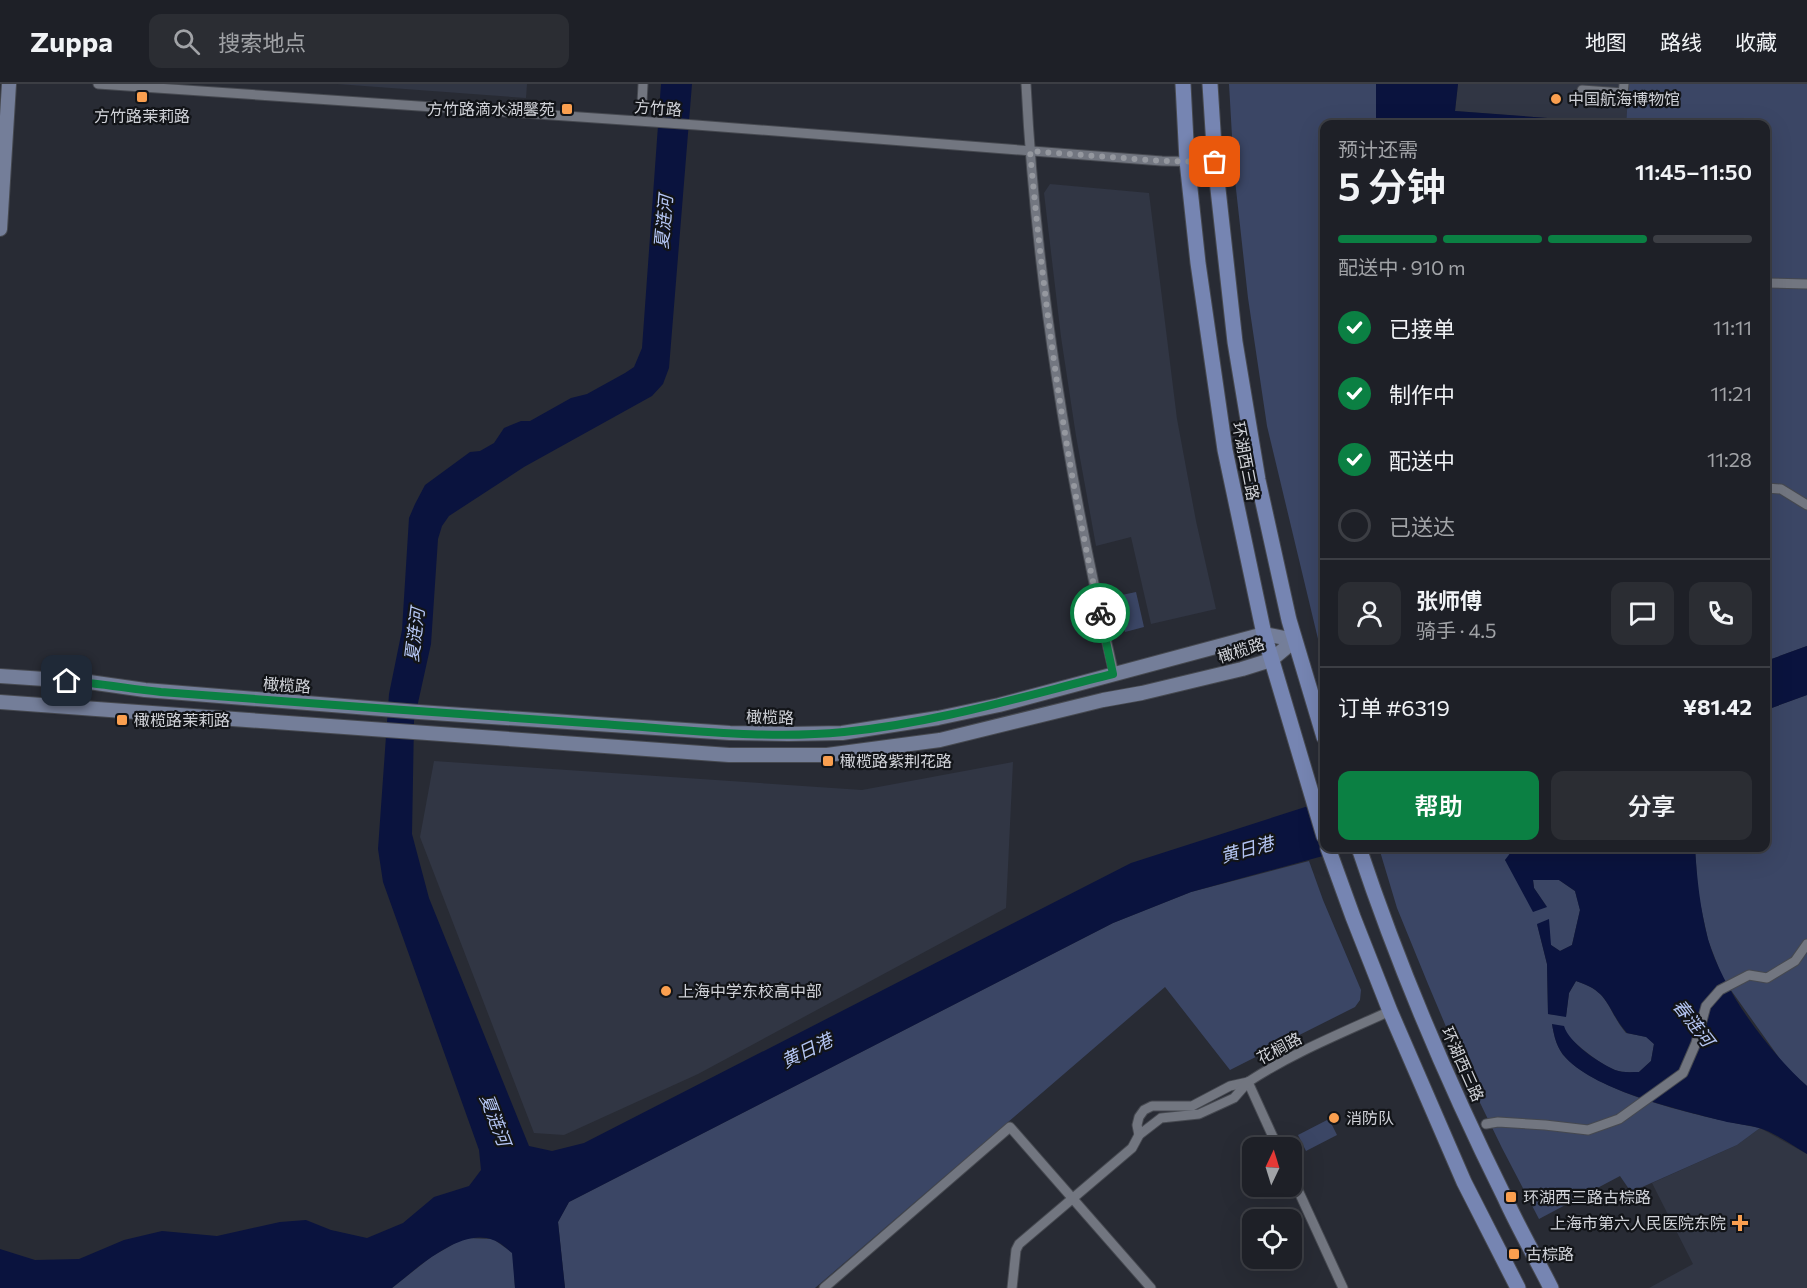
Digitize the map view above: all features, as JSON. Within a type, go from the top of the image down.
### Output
[{"type":"main road","points":[[0,229],[9,84]]},
{"type":"main road","name":"环湖西三路","points":[[1183,84],[1187,160],[1198,263],[1221,426],[1264,634],[1320,822]]},
{"type":"main road","name":"环湖西三路","points":[[1210,84],[1215,162],[1230,298],[1258,480],[1289,620],[1320,724]]},
{"type":"main road","name":"橄榄路","points":[[0,676],[419,712],[788,735],[842,733],[938,718],[999,705],[1264,634],[1295,640]]},
{"type":"main road","name":"橄榄路","points":[[0,702],[729,755],[828,755],[940,740],[1103,700],[1142,693],[1271,660],[1295,640]]},
{"type":"main road","name":"环湖西三路","points":[[1360,852],[1411,989],[1455,1093],[1505,1200],[1551,1288]]},
{"type":"main road","points":[[1330,853],[1390,1011],[1464,1182],[1518,1288]]},
{"type":"street","name":"方竹路","points":[[98,84],[696,125],[1162,161],[1215,162]]},
{"type":"street","points":[[642,103],[644,84]]},
{"type":"street","points":[[1026,84],[1044,294],[1073,483],[1113,674]]},
{"type":"street","points":[[1582,90],[1623,93],[1624,84]]},
{"type":"street","points":[[1770,283],[1807,284]]},
{"type":"street","points":[[1770,488],[1781,489],[1807,505]]},
{"type":"street","points":[[1486,1124],[1497,1122],[1588,1130],[1619,1119],[1683,1073],[1696,1043],[1706,1006],[1720,990],[1749,975],[1767,978],[1795,961],[1807,944]]},
{"type":"street","name":"花榈路","points":[[1273,1137],[1248,1082],[1311,1047],[1390,1011]]},
{"type":"street","points":[[1139,1136],[1137,1125],[1139,1117],[1144,1110],[1152,1106],[1192,1106],[1230,1086],[1248,1082]]},
{"type":"street","points":[[1012,1288],[1016,1250],[1019,1244],[1132,1148],[1139,1136],[1161,1118],[1199,1114],[1234,1098],[1248,1082]]},
{"type":"street","points":[[824,1288],[1010,1127],[1151,1288]]},
{"type":"street","points":[[1301,1197],[1344,1288]]},
{"type":"shaded area","points":[[337,84],[527,84],[526,98]]},
{"type":"shaded area","points":[[1229,84],[1376,84],[1376,120],[1320,120],[1320,647],[1267,426],[1248,298],[1234,171]]},
{"type":"shaded area","points":[[1458,84],[1629,84],[1626,120],[1573,120],[1455,111]]},
{"type":"shaded area","points":[[1629,84],[1807,84],[1807,646],[1770,660],[1770,120],[1626,120]]},
{"type":"shaded area","points":[[1050,184],[1149,193],[1177,419],[1196,521],[1216,609],[1151,624],[1131,537],[1096,546],[1061,337],[1044,193]]},
{"type":"shaded area","points":[[1136,592],[1144,627],[1125,632],[1117,596]]},
{"type":"shaded area","points":[[1807,695],[1807,1086],[1785,1066],[1723,979],[1708,940],[1698,893],[1695,852],[1770,852],[1770,709]]},
{"type":"shaded area","name":"上海中学东校高中部","points":[[434,761],[862,790],[1013,762],[1006,908],[698,1074],[564,1135],[534,1133],[420,837]]},
{"type":"shaded area","points":[[1380,852],[1526,852],[1505,860],[1547,907],[1534,888],[1533,880],[1559,880],[1575,891],[1580,910],[1572,945],[1560,951],[1551,945],[1537,924],[1547,964],[1548,1014],[1566,1016],[1569,993],[1576,981],[1596,990],[1602,996],[1626,1033],[1647,1037],[1654,1044],[1651,1061],[1639,1072],[1621,1072],[1598,1061],[1552,1024],[1560,1051],[1583,1072],[1604,1084],[1657,1104],[1760,1128],[1737,1145],[1631,1192],[1620,1176],[1539,1219],[1466,1074],[1397,908]]},
{"type":"shaded area","points":[[1309,861],[1361,990],[1360,1000],[1355,1007],[1230,1070],[1165,987],[815,1288],[565,1288],[558,1222],[569,1202],[1113,923],[1191,892]]},
{"type":"shaded area","points":[[1329,1119],[1337,1135],[1306,1151],[1302,1137],[1298,1135]]},
{"type":"shaded area","name":"上海市第六人民医院东院","points":[[1760,1128],[1807,1154],[1807,1288],[1649,1288],[1693,1264],[1652,1183],[1737,1145]]},
{"type":"shaded area","points":[[464,1238],[493,1239],[513,1253],[515,1288],[392,1288],[431,1257]]},
{"type":"water","points":[[661,84],[692,84],[669,368],[663,384],[652,396],[524,467],[449,516],[442,526],[438,539],[431,644],[414,721],[412,834],[429,898],[529,1146],[552,1151],[584,1143],[1131,863],[1320,802],[1320,852],[1337,852],[1191,892],[1113,923],[569,1202],[558,1222],[565,1288],[515,1288],[512,1253],[496,1241],[480,1238],[467,1239],[453,1244],[426,1261],[392,1288],[0,1288],[0,1249],[35,1260],[79,1259],[124,1240],[162,1231],[217,1236],[280,1222],[306,1220],[331,1230],[367,1238],[403,1223],[434,1197],[469,1186],[481,1170],[479,1150],[383,882],[378,849],[389,694],[402,630],[409,518],[425,485],[470,452],[480,451],[494,443],[504,428],[521,421],[530,421],[571,398],[587,394],[625,373],[634,367],[642,348]]},
{"type":"water","points":[[1376,84],[1458,84],[1455,111],[1574,120],[1376,120]]},
{"type":"water","points":[[1807,646],[1807,695],[1770,709],[1770,660]]},
{"type":"water","name":"春涟河","points":[[1511,852],[1695,852],[1705,927],[1724,978],[1762,1037],[1807,1086],[1807,1154],[1759,1128],[1687,1112],[1619,1090],[1598,1081],[1566,1058],[1558,1046],[1552,1024],[1564,1026],[1572,1039],[1585,1052],[1608,1067],[1621,1072],[1639,1072],[1651,1061],[1654,1044],[1646,1037],[1627,1033],[1602,996],[1596,990],[1576,981],[1569,993],[1566,1017],[1548,1014],[1547,964],[1537,924],[1549,919],[1551,945],[1560,951],[1572,945],[1580,910],[1575,891],[1559,880],[1533,880],[1534,888],[1547,907],[1533,912],[1505,860]]},
{"type":"way so far","points":[[1100,613],[1073,483],[1047,322],[1030,151],[1162,161],[1215,162]]},
{"type":"place","name":"方竹路茉莉路","points":[[142,97]]},
{"type":"place","name":"中国航海博物馆","points":[[1556,99]]},
{"type":"place","name":"方竹路滴水湖馨苑","points":[[567,109]]},
{"type":"place","name":"橄榄路茉莉路","points":[[122,720]]},
{"type":"place","name":"橄榄路紫荆花路","points":[[828,761]]},
{"type":"place","name":"上海中学东校高中部","points":[[666,991]]},
{"type":"place","name":"消防队","points":[[1334,1118]]},
{"type":"place","name":"环湖西三路古棕路","points":[[1511,1197]]},
{"type":"place","name":"上海市第六人民医院东院","points":[[1740,1223]]},
{"type":"place","name":"古棕路","points":[[1514,1254]]},
{"type":"route","points":[[67,681],[145,690],[419,712],[730,733],[788,735],[842,733],[894,726],[999,705],[1113,674],[1100,613]]},
{"type":"water label","name":"夏涟河","points":[[664,222]]},
{"type":"water label","name":"夏涟河","points":[[415,635]]},
{"type":"water label","name":"黄日港","points":[[1247,850]]},
{"type":"water label","name":"黄日港","points":[[807,1051]]},
{"type":"water label","name":"夏涟河","points":[[495,1120]]}]
